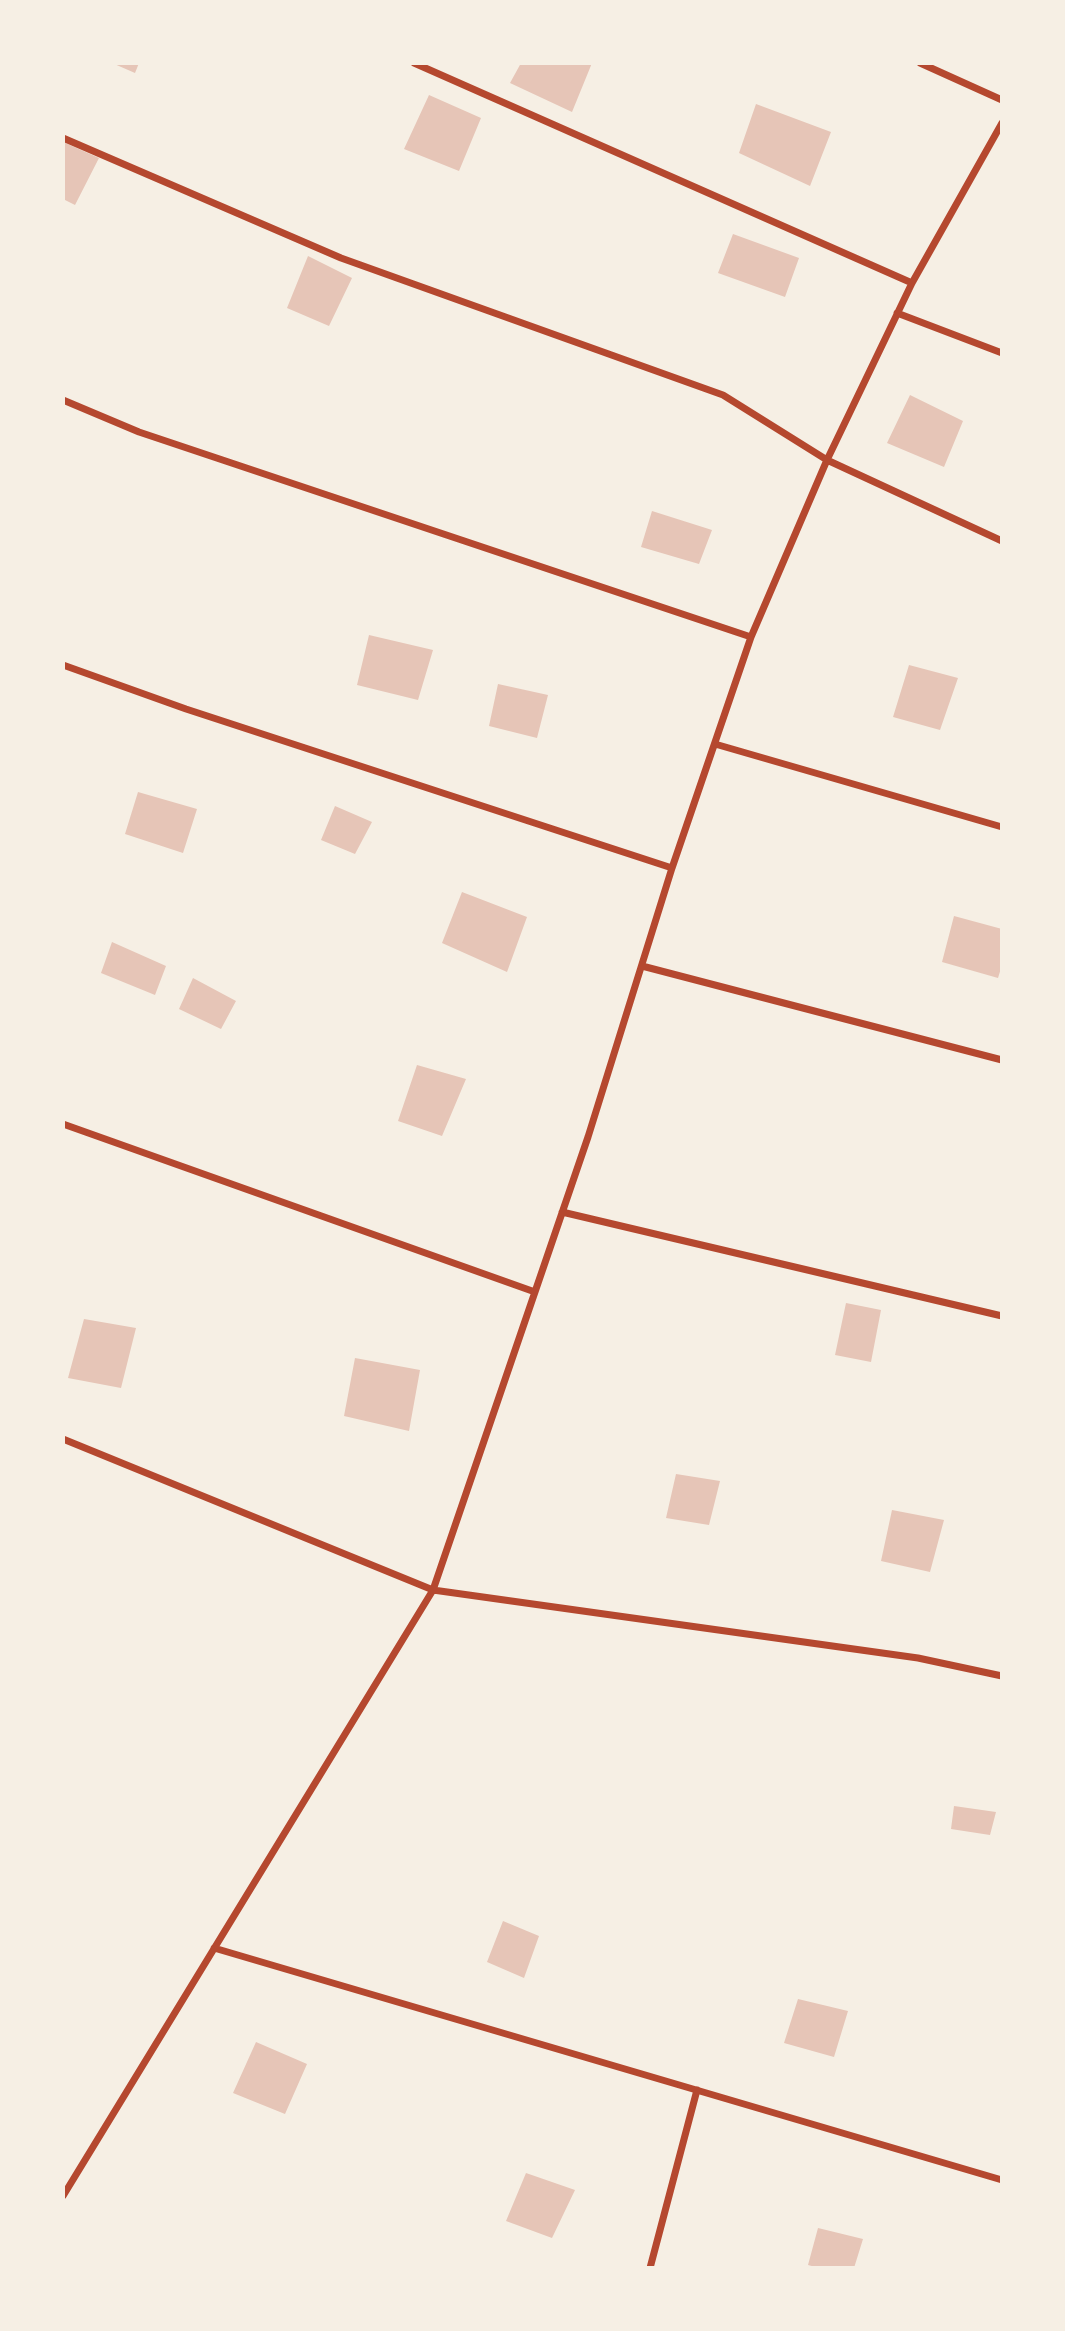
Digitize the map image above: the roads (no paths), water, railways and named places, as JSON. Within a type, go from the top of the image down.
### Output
[{"type":"street","points":[[414,63],[912,283]]},
{"type":"street","points":[[920,63],[1002,100]]},
{"type":"street","points":[[63,2196],[433,1590],[562,1212],[672,868],[751,637],[827,460],[897,313],[1002,123]]},
{"type":"street","points":[[63,138],[341,258],[723,395],[827,460],[1002,541]]},
{"type":"street","points":[[897,313],[1002,353]]},
{"type":"street","points":[[63,400],[139,432],[751,637]]},
{"type":"street","points":[[63,665],[186,709],[672,868]]},
{"type":"street","points":[[715,744],[1002,827]]},
{"type":"street","points":[[642,966],[1002,1060]]},
{"type":"street","points":[[63,1124],[535,1292]]},
{"type":"street","points":[[562,1212],[1002,1316]]},
{"type":"street","points":[[63,1439],[433,1590],[918,1658],[1002,1676]]},
{"type":"street","points":[[214,1948],[1002,2180]]},
{"type":"street","points":[[650,2268],[697,2090]]}]
